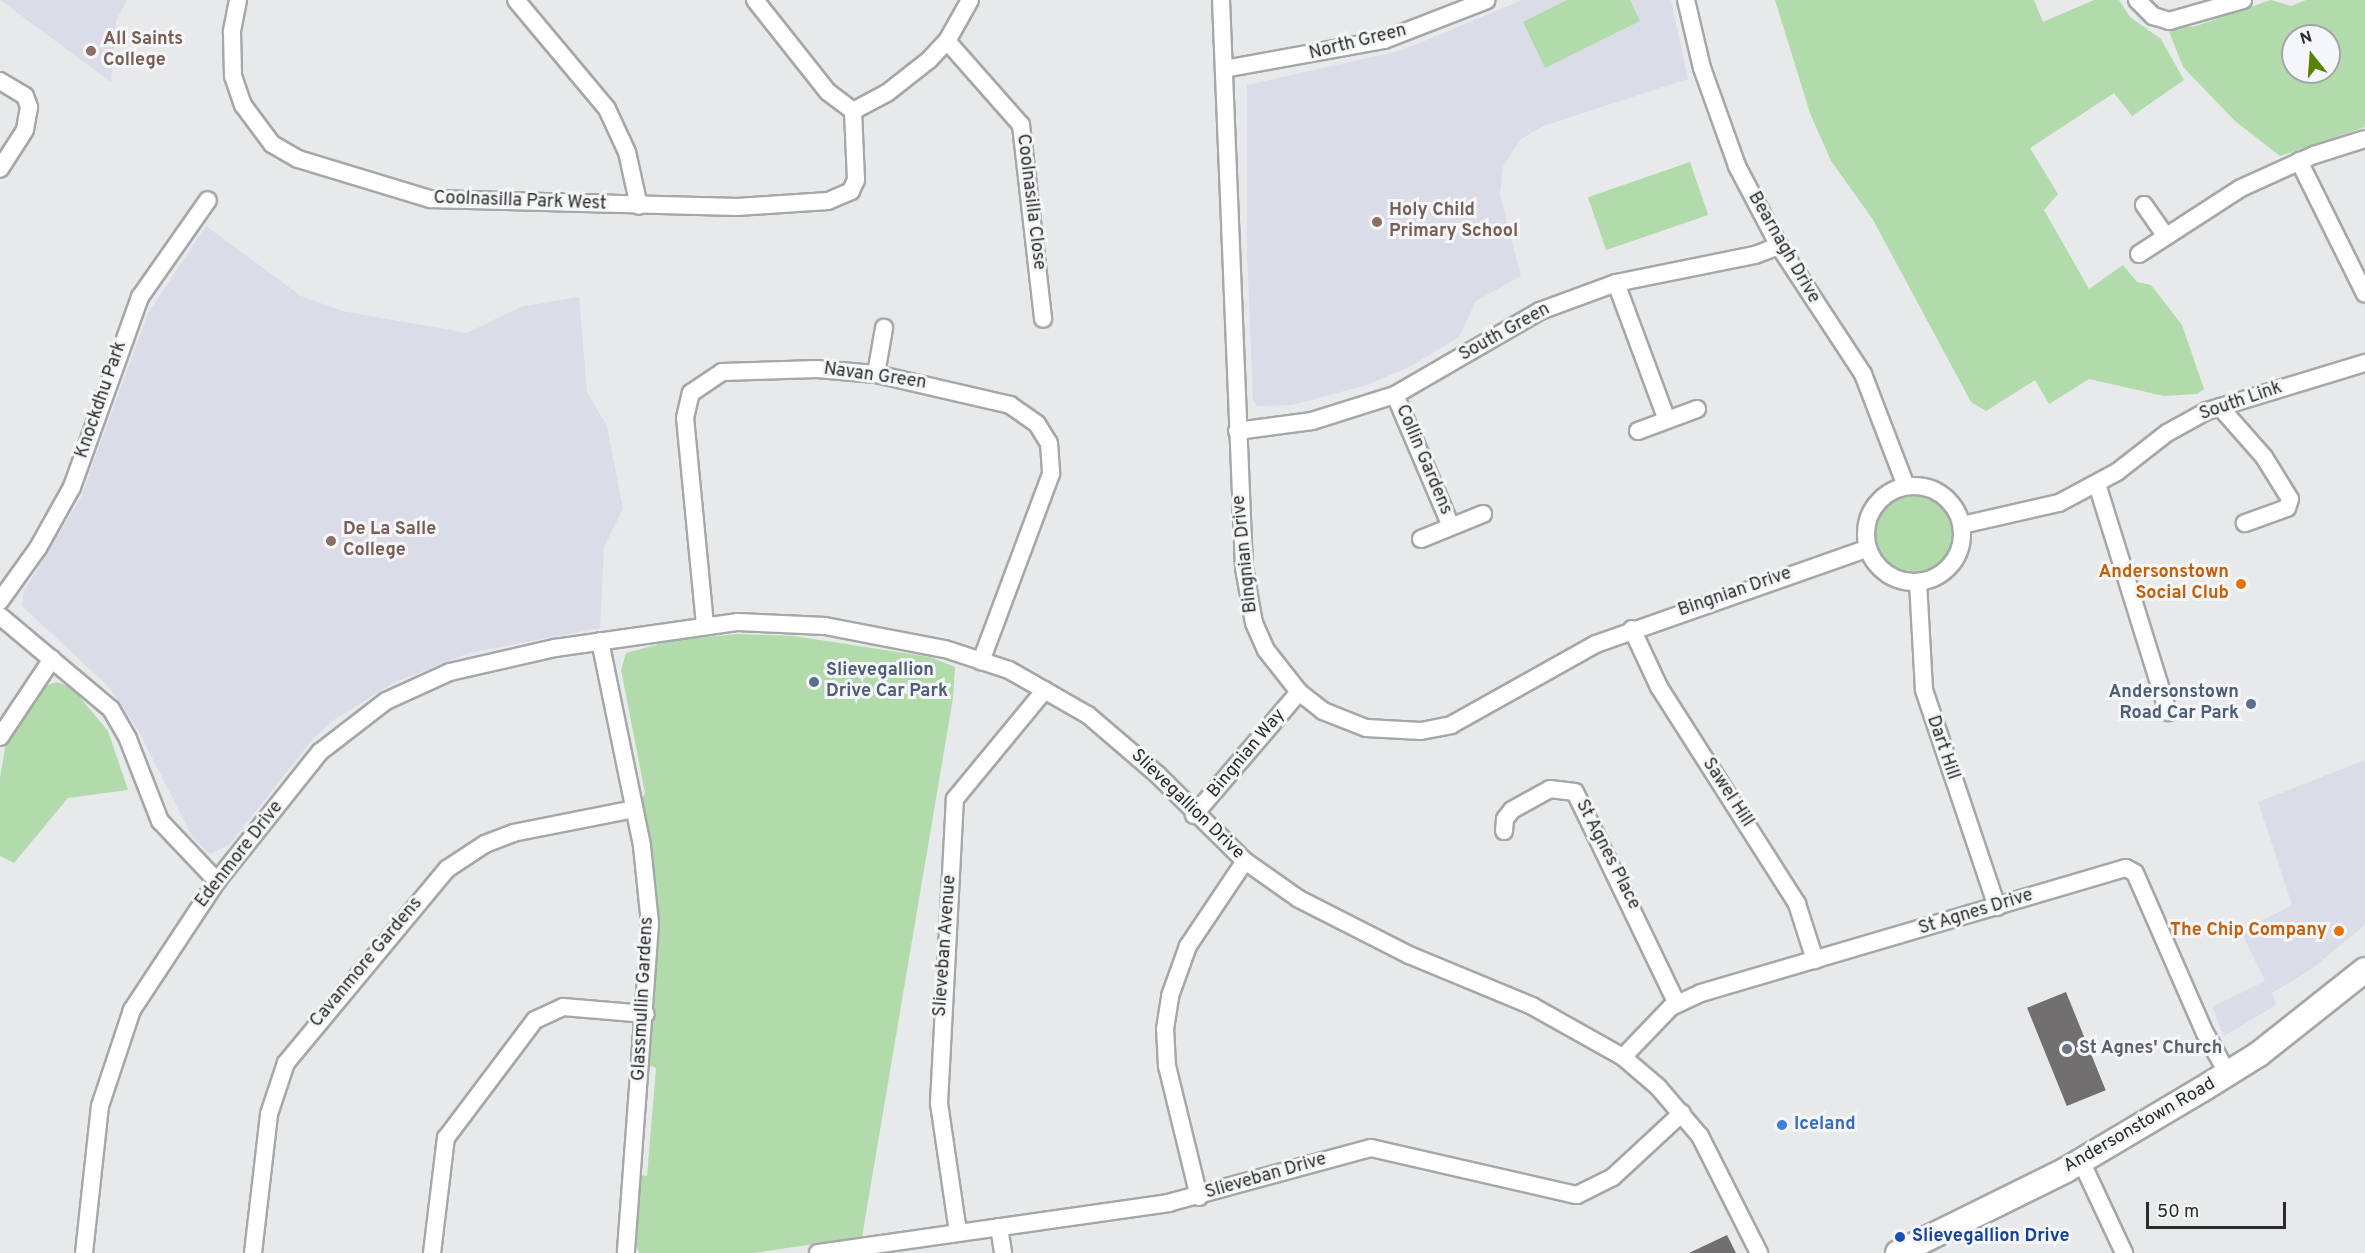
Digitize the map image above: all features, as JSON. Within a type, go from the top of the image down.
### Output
[{"type":"main road","name":"Andersonstown Road","points":[[1898,1253],[2081,1161],[2228,1074],[2365,970]]},
{"type":"street","name":"Coolnasilla Park West","points":[[238,0],[231,56],[237,93],[259,130],[282,152],[430,199],[736,207],[842,197],[851,191],[859,169],[854,111]]},
{"type":"street","points":[[516,0],[607,109],[627,152],[639,206]]},
{"type":"street","points":[[755,0],[828,92],[854,111],[909,78],[947,41],[970,0]]},
{"type":"street","name":"Bingnian Drive","points":[[1221,0],[1236,431],[1248,598],[1266,650],[1299,692],[1323,711],[1366,728],[1421,731],[1451,725],[1558,663],[1632,629],[1868,548]]},
{"type":"street","name":"North Green","points":[[1224,69],[1384,40],[1487,0]]},
{"type":"street","name":"Bearnagh Drive","points":[[1686,0],[1716,113],[1737,166],[1779,246],[1863,374],[1906,486]]},
{"type":"street","points":[[2138,0],[2153,16],[2169,21],[2243,0]]},
{"type":"street","name":"Coolnasilla Close","points":[[947,41],[1021,125],[1043,319]]},
{"type":"street","points":[[0,81],[25,96],[29,107],[25,130],[0,169]]},
{"type":"street","points":[[2139,254],[2232,193],[2299,161],[2365,139]]},
{"type":"street","points":[[2299,161],[2365,294]]},
{"type":"street","name":"Knockdhu Park","points":[[0,601],[38,548],[72,487],[140,297],[208,200]]},
{"type":"street","points":[[2144,205],[2166,236]]},
{"type":"street","name":"South Green","points":[[1236,431],[1312,421],[1395,394],[1540,311],[1616,283],[1755,255],[1779,246]]},
{"type":"street","points":[[1616,283],[1667,420]]},
{"type":"street","points":[[876,374],[884,328]]},
{"type":"street","name":"South Link","points":[[1962,525],[2041,509],[2097,484],[2167,433],[2220,407],[2365,363]]},
{"type":"street","name":"Navan Green","points":[[705,625],[685,418],[691,393],[722,372],[817,369],[876,374],[1010,405],[1037,424],[1049,443],[1050,474],[981,661]]},
{"type":"street","name":"Collin Gardens","points":[[1395,394],[1451,526]]},
{"type":"street","points":[[2220,407],[2264,458],[2290,499],[2287,508],[2245,523]]},
{"type":"street","points":[[1638,431],[1697,409]]},
{"type":"street","points":[[2097,484],[2168,712]]},
{"type":"street","points":[[1906,486],[1942,494],[1962,525],[1961,548],[1949,568],[1918,582],[1887,574],[1868,548],[1866,534],[1873,508],[1881,498],[1906,486]]},
{"type":"street","name":"Collin Gardens","points":[[1421,539],[1483,514]]},
{"type":"street","name":"Dart Hill","points":[[1918,582],[1924,690],[1997,907]]},
{"type":"street","points":[[0,616],[79,678],[111,709],[128,739],[160,821],[217,881]]},
{"type":"street","name":"Slievegallion Drive","points":[[600,641],[705,625],[825,626],[909,640],[981,661],[1045,690],[1109,731],[1194,815],[1245,861],[1349,927],[1532,1005],[1623,1057],[1682,1113],[1723,1177],[1759,1253]]},
{"type":"street","name":"Sawel Hill","points":[[1632,629],[1659,687],[1797,904],[1815,960]]},
{"type":"street","name":"Glassmullin Gardens","points":[[600,641],[634,809],[650,924],[646,1014],[626,1253]]},
{"type":"street","name":"Edenmore Drive","points":[[84,1253],[94,1137],[119,1043],[152,974],[217,881],[320,752],[386,701],[493,660],[600,641]]},
{"type":"street","points":[[0,737],[52,659]]},
{"type":"street","name":"Slieveban Avenue","points":[[958,1232],[939,1103],[956,799],[1045,690]]},
{"type":"street","name":"Bingnian Way","points":[[1194,815],[1299,692]]},
{"type":"street","name":"St Agnes Place","points":[[1504,831],[1505,819],[1512,810],[1550,789],[1575,792],[1677,1004]]},
{"type":"street","name":"Cavanmore Gardens","points":[[253,1253],[269,1114],[286,1063],[447,869],[485,844],[513,833],[634,809]]},
{"type":"street","points":[[1198,1197],[1167,1066],[1165,1029],[1184,956],[1245,861]]},
{"type":"street","name":"St Agnes Drive","points":[[1623,1057],[1677,1004],[1815,960],[1997,907],[2112,869],[2126,868],[2135,873],[2205,1033],[2228,1074]]},
{"type":"street","points":[[432,1253],[446,1138],[535,1020],[563,1007],[646,1014]]},
{"type":"street","name":"Slieveban Drive","points":[[818,1253],[1198,1197],[1380,1148],[1577,1195],[1613,1177],[1682,1113]]},
{"type":"street","points":[[2081,1161],[2124,1253]]},
{"type":"street","points":[[999,1227],[1003,1253]]},
{"type":"shaded area","name":"All Saints College","points":[[0,0],[127,0],[116,21],[111,82]]},
{"type":"shaded area","name":"Holy Child Primary School","points":[[1522,0],[1671,0],[1688,79],[1543,126],[1521,139],[1503,167],[1500,194],[1521,276],[1476,301],[1459,337],[1411,366],[1367,385],[1292,405],[1257,406],[1253,399],[1247,250],[1247,85],[1403,50]]},
{"type":"shaded area","name":"De La Salle College","points":[[206,226],[301,296],[342,311],[467,333],[520,307],[579,297],[587,392],[607,426],[623,509],[604,547],[600,628],[469,653],[391,684],[334,720],[312,740],[229,845],[210,854],[193,838],[137,728],[108,686],[22,606],[24,591],[81,497],[148,313]]},
{"type":"shaded area","points":[[2365,760],[2365,925],[2313,968],[2272,993],[2276,1005],[2224,1036],[2212,1007],[2265,981],[2241,932],[2292,905],[2258,802]]},
{"type":"green space","points":[[1567,0],[1630,0],[1640,21],[1545,68],[1523,22]]},
{"type":"green space","points":[[1775,0],[2034,0],[2043,22],[2094,0],[2119,0],[2130,17],[2161,39],[2184,80],[2132,116],[2114,93],[2030,148],[2058,194],[2044,210],[2089,289],[2123,265],[2137,282],[2151,285],[2182,325],[2204,389],[2197,394],[2164,396],[2089,379],[2049,404],[2035,380],[1986,411],[1971,402],[1872,218],[1831,161],[1810,113]]},
{"type":"green space","points":[[2271,0],[2291,6],[2306,0],[2365,0],[2365,127],[2280,156],[2235,121],[2183,67],[2168,29],[2196,26]]},
{"type":"green space","points":[[1690,162],[1708,215],[1606,250],[1588,197]]},
{"type":"green space","points":[[1914,492],[1930,496],[1943,504],[1951,517],[1955,533],[1951,549],[1943,562],[1930,570],[1914,574],[1898,570],[1885,562],[1877,549],[1873,533],[1877,517],[1885,504],[1898,496]]},
{"type":"green space","points":[[738,634],[794,636],[930,657],[955,667],[953,698],[862,1237],[753,1253],[639,1253],[634,1237],[640,1175],[647,1176],[656,1068],[648,1065],[659,934],[641,800],[645,793],[621,670],[626,653],[674,640]]},
{"type":"green space","points":[[57,682],[72,688],[108,731],[128,790],[68,798],[14,863],[0,856],[0,778],[7,737],[41,687]]},
{"type":"building","name":"St Agnes' Church","points":[[2066,992],[2106,1090],[2067,1106],[2027,1008]]},
{"type":"building","points":[[1727,1235],[1736,1253],[1689,1253]]},
{"type":"place","name":"All Saints College","points":[[91,51]]},
{"type":"place","name":"Holy Child Primary School","points":[[1377,222]]},
{"type":"place","name":"De La Salle College","points":[[331,541]]},
{"type":"place","name":"Andersonstown Social Club","points":[[2241,584]]},
{"type":"place","name":"Slievegallion Drive Car Park","points":[[814,682]]},
{"type":"place","name":"Andersonstown Road Car Park","points":[[2251,704]]},
{"type":"place","name":"The Chip Company","points":[[2339,931]]},
{"type":"place","name":"St Agnes' Church","points":[[2067,1049]]},
{"type":"place","name":"Iceland","points":[[1782,1125]]},
{"type":"place","name":"Slievegallion Drive","points":[[1900,1237]]}]
